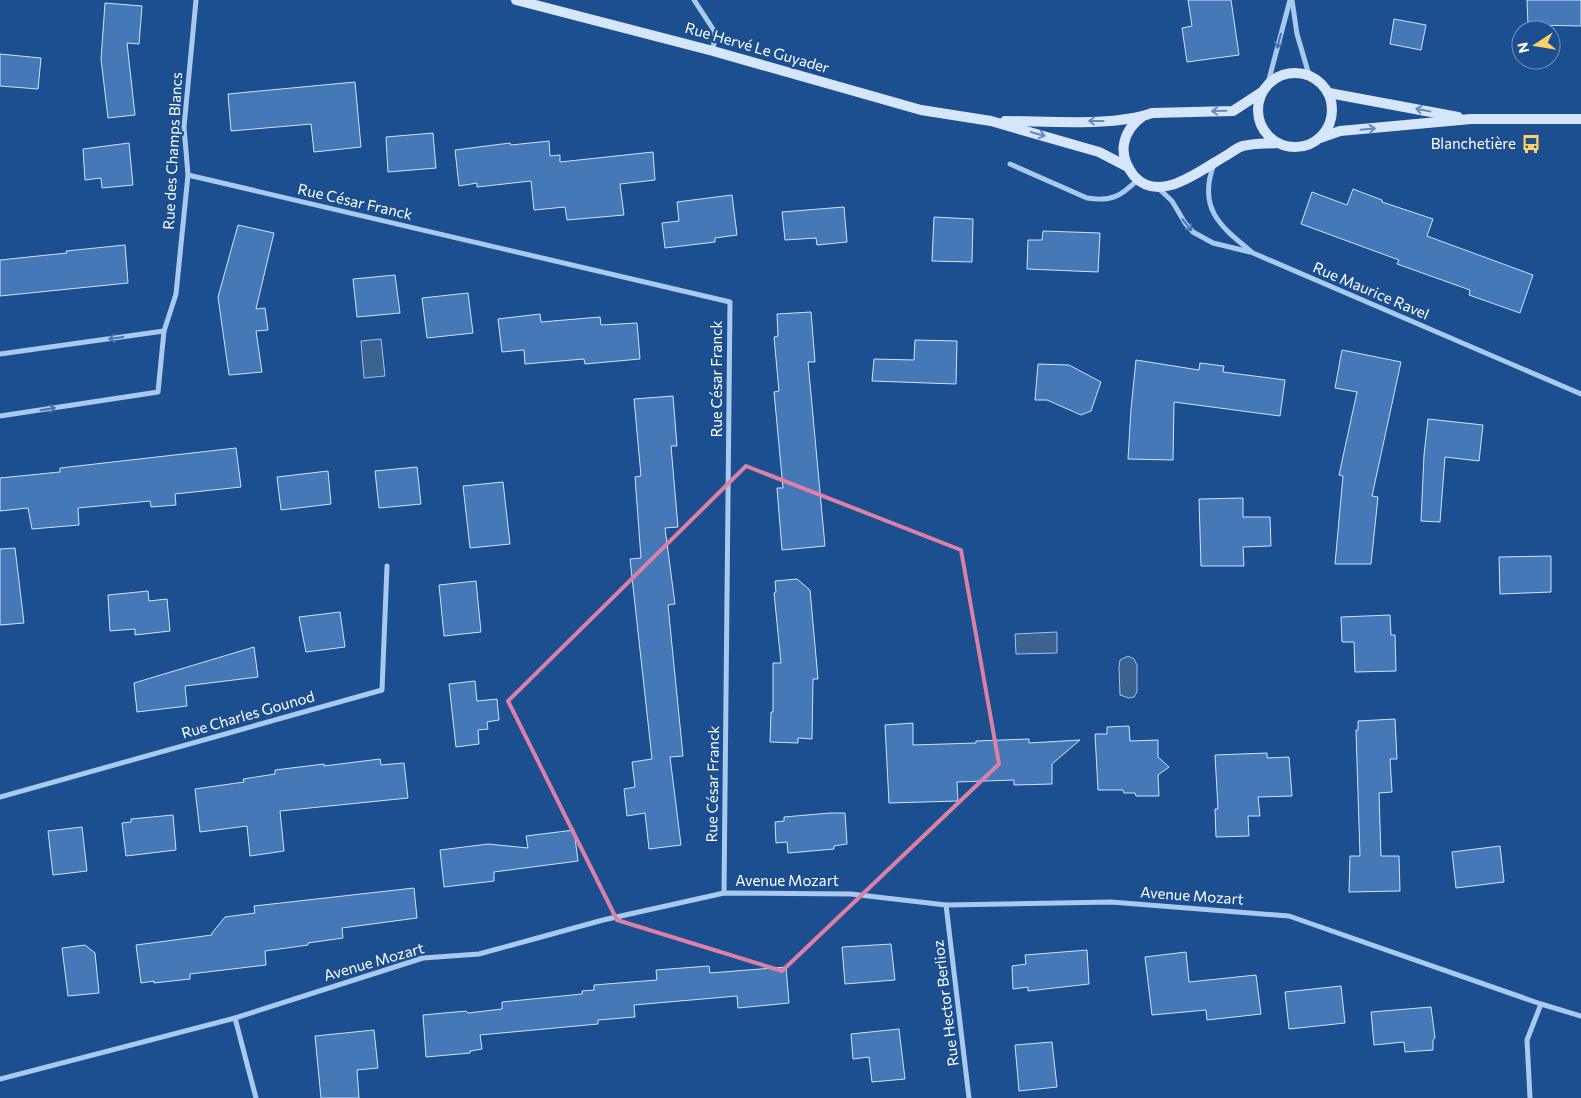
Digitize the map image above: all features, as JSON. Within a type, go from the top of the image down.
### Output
[{"type":"street","name":"Rue des Champs Blancs","points":[[0,416],[158,392],[164,331],[176,294],[188,175],[184,127],[196,0]]},
{"type":"street","name":"Rue Hervé Le Guyader","points":[[516,0],[714,51],[921,110],[991,121],[1100,152],[1128,167],[1144,183],[1156,187]]},
{"type":"street","points":[[694,0],[715,32],[714,51]]},
{"type":"street","points":[[1291,0],[1297,34],[1309,75]]},
{"type":"street","points":[[1291,0],[1268,83],[1258,103],[1258,115],[1261,126],[1268,136],[1278,143],[1288,147],[1300,148],[1340,131],[1471,119],[1581,119]]},
{"type":"street","points":[[1268,83],[1280,75],[1295,72],[1309,75],[1321,82],[1329,93],[1332,112],[1330,122],[1320,138]]},
{"type":"street","name":"Rue Hervé Le Guyader","points":[[991,121],[1106,121],[1144,116],[1152,113],[1233,111],[1262,92]]},
{"type":"street","points":[[1329,93],[1471,119]]},
{"type":"street","points":[[1128,167],[1124,157],[1126,135],[1134,124],[1144,116]]},
{"type":"street","points":[[1156,187],[1173,186],[1242,146],[1278,143]]},
{"type":"street","name":"Rue Maurice Ravel","points":[[1215,162],[1208,187],[1211,208],[1216,220],[1225,230],[1252,253],[1581,394]]},
{"type":"street","points":[[1010,164],[1087,198],[1097,200],[1120,195],[1138,179]]},
{"type":"street","name":"Rue César Franck","points":[[188,175],[730,302],[724,893]]},
{"type":"street","points":[[1156,187],[1172,201],[1185,223],[1193,232],[1213,243],[1252,253]]},
{"type":"street","points":[[0,354],[164,331]]},
{"type":"street","name":"Rue Charles Gounod","points":[[0,797],[382,690],[388,566]]},
{"type":"street","name":"Avenue Mozart","points":[[0,1079],[235,1018],[423,958],[479,954],[602,920],[724,893],[851,894],[946,905],[1111,902],[1290,916],[1540,1004],[1581,1016]]},
{"type":"street","name":"Rue Hector Berlioz","points":[[946,905],[969,1098]]},
{"type":"street","points":[[1530,1098],[1527,1040],[1540,1004]]},
{"type":"street","points":[[235,1018],[256,1098]]},
{"type":"highlighted area","points":[[746,466],[961,550],[999,764],[782,971],[617,920],[508,701]]},
{"type":"water","points":[[381,339],[385,376],[364,378],[361,341]]},
{"type":"water","points":[[1057,632],[1057,653],[1016,654],[1015,634]]},
{"type":"water","points":[[1128,656],[1134,659],[1137,665],[1137,692],[1134,697],[1129,698],[1120,695],[1119,667],[1120,660]]},
{"type":"building","points":[[1188,0],[1231,0],[1239,55],[1187,62],[1182,28],[1192,26]]},
{"type":"building","points":[[1527,0],[1581,0],[1581,26],[1561,26],[1561,20],[1528,20]]},
{"type":"building","points":[[105,3],[142,6],[139,44],[127,43],[135,115],[108,118],[101,59]]},
{"type":"building","points":[[1394,19],[1426,25],[1421,50],[1390,44]]},
{"type":"building","points":[[0,54],[41,58],[38,89],[0,86]]},
{"type":"building","points":[[355,82],[361,147],[314,152],[311,124],[231,131],[228,94]]},
{"type":"building","points":[[433,133],[436,168],[388,172],[386,137]]},
{"type":"building","points":[[549,141],[550,156],[560,155],[560,162],[653,152],[655,180],[620,184],[624,215],[567,220],[565,207],[534,210],[531,181],[477,187],[477,183],[459,186],[455,150],[510,143],[511,145]]},
{"type":"building","points":[[129,143],[133,185],[102,188],[101,178],[85,180],[83,149]]},
{"type":"building","points":[[1353,189],[1382,200],[1382,202],[1433,219],[1427,236],[1533,275],[1520,313],[1469,295],[1470,290],[1397,264],[1399,260],[1301,224],[1312,192],[1347,205]]},
{"type":"building","points":[[732,195],[737,235],[715,238],[715,242],[665,248],[662,223],[679,221],[677,202]]},
{"type":"building","points":[[844,207],[847,242],[817,245],[816,238],[785,240],[782,212]]},
{"type":"building","points":[[934,217],[973,219],[972,262],[932,261]]},
{"type":"building","points":[[238,225],[274,233],[256,309],[265,308],[268,330],[256,331],[262,372],[229,375],[218,297]]},
{"type":"building","points":[[1043,231],[1100,233],[1098,272],[1027,269],[1028,240],[1042,240]]},
{"type":"building","points":[[125,245],[128,283],[0,296],[0,260]]},
{"type":"building","points":[[395,275],[400,313],[357,317],[353,279]]},
{"type":"building","points":[[468,293],[473,333],[427,338],[422,298]]},
{"type":"building","points":[[811,312],[815,362],[808,362],[825,546],[782,550],[777,488],[783,488],[774,392],[779,391],[774,337],[778,336],[777,314]]},
{"type":"building","points":[[540,314],[541,322],[600,317],[601,325],[637,323],[640,359],[585,364],[584,359],[525,364],[524,350],[502,352],[498,319]]},
{"type":"building","points":[[915,340],[957,341],[956,384],[872,381],[874,359],[914,360]]},
{"type":"building","points":[[1342,350],[1401,362],[1372,496],[1378,497],[1371,564],[1335,564],[1343,476],[1339,475],[1357,392],[1335,388]]},
{"type":"building","points":[[1136,360],[1199,370],[1200,363],[1224,366],[1223,372],[1285,380],[1280,416],[1174,402],[1173,460],[1128,459]]},
{"type":"building","points":[[1038,364],[1069,365],[1101,382],[1091,411],[1081,415],[1047,400],[1035,400]]},
{"type":"building","points":[[673,396],[677,446],[671,446],[678,527],[665,528],[675,604],[668,605],[683,756],[670,757],[681,845],[649,849],[645,813],[627,816],[624,789],[635,787],[632,762],[652,759],[630,559],[641,558],[635,477],[641,476],[634,399]]},
{"type":"building","points":[[1428,419],[1483,425],[1479,461],[1445,457],[1440,522],[1421,521],[1424,455]]},
{"type":"building","points":[[236,448],[241,487],[175,494],[176,505],[151,507],[150,501],[78,508],[79,525],[32,529],[28,508],[0,511],[0,478],[60,472],[60,468]]},
{"type":"building","points":[[417,467],[421,504],[379,508],[375,471]]},
{"type":"building","points":[[328,471],[331,504],[281,510],[277,477]]},
{"type":"building","points":[[503,482],[510,544],[470,548],[463,486]]},
{"type":"building","points":[[1243,498],[1243,517],[1270,517],[1271,546],[1243,547],[1244,566],[1201,566],[1199,499]]},
{"type":"building","points":[[15,548],[24,623],[0,625],[0,549]]},
{"type":"building","points":[[1551,556],[1551,592],[1500,594],[1499,557]]},
{"type":"building","points":[[797,579],[810,590],[818,679],[813,679],[812,739],[798,738],[798,743],[770,742],[771,712],[773,712],[773,663],[781,663],[774,593],[776,592],[775,581]]},
{"type":"building","points":[[476,581],[481,632],[444,636],[439,585]]},
{"type":"building","points":[[148,591],[149,601],[167,599],[170,631],[135,635],[135,629],[110,631],[108,595]]},
{"type":"building","points":[[340,612],[345,647],[306,652],[299,617]]},
{"type":"building","points":[[1390,615],[1391,635],[1395,635],[1396,671],[1355,672],[1354,642],[1342,642],[1341,617]]},
{"type":"building","points":[[254,647],[258,677],[185,686],[187,706],[137,712],[134,683]]},
{"type":"building","points":[[475,681],[477,701],[497,699],[499,720],[487,722],[488,729],[478,730],[479,744],[456,747],[449,684]]},
{"type":"building","points":[[1395,719],[1397,759],[1390,759],[1392,792],[1379,793],[1381,856],[1399,856],[1400,891],[1349,892],[1350,856],[1360,856],[1356,730],[1358,730],[1358,721]]},
{"type":"building","points":[[913,723],[913,745],[1029,739],[1029,743],[1080,740],[1052,764],[1052,784],[1014,785],[1014,780],[957,782],[958,801],[889,803],[885,725]]},
{"type":"building","points":[[1129,726],[1130,741],[1158,740],[1158,757],[1169,767],[1158,775],[1159,796],[1136,796],[1135,793],[1124,793],[1123,790],[1098,790],[1095,734],[1107,734],[1107,727]]},
{"type":"building","points":[[1267,753],[1267,758],[1289,757],[1292,796],[1258,797],[1260,816],[1248,816],[1249,836],[1216,837],[1215,809],[1218,809],[1215,755]]},
{"type":"building","points":[[380,759],[381,765],[404,763],[408,798],[280,811],[284,851],[250,856],[247,826],[200,832],[195,789],[244,782],[243,779],[275,774],[275,770]]},
{"type":"building","points":[[845,813],[847,844],[834,846],[834,849],[788,853],[787,842],[776,843],[775,822],[784,821],[784,817]]},
{"type":"building","points":[[173,815],[176,850],[126,856],[122,823],[131,822],[131,819]]},
{"type":"building","points":[[82,827],[87,871],[53,875],[48,831]]},
{"type":"building","points":[[574,830],[578,861],[494,872],[494,881],[444,887],[440,850],[488,844],[528,848],[526,836]]},
{"type":"building","points":[[1500,846],[1504,882],[1456,888],[1452,852]]},
{"type":"building","points":[[414,888],[417,918],[342,928],[343,938],[265,951],[266,965],[190,974],[190,979],[141,983],[136,945],[212,935],[225,917],[255,913],[254,906]]},
{"type":"building","points":[[891,944],[895,980],[845,984],[842,947]]},
{"type":"building","points":[[85,945],[95,953],[99,993],[68,996],[62,948]]},
{"type":"building","points":[[1087,950],[1089,984],[1028,991],[1028,987],[1013,989],[1012,966],[1026,964],[1025,955]]},
{"type":"building","points":[[1186,952],[1189,982],[1256,975],[1261,1014],[1207,1020],[1206,1010],[1152,1015],[1145,957]]},
{"type":"building","points":[[709,966],[710,973],[786,967],[789,1003],[738,1008],[737,996],[634,1005],[635,1017],[598,1020],[598,1024],[480,1035],[482,1049],[470,1051],[470,1053],[426,1057],[423,1015],[502,1009],[502,1002],[582,994],[582,991],[594,990],[594,985],[657,980],[656,970]]},
{"type":"building","points":[[1341,986],[1345,1023],[1289,1029],[1285,992]]},
{"type":"building","points":[[1431,1007],[1435,1038],[1433,1040],[1433,1050],[1405,1052],[1404,1042],[1374,1045],[1371,1012]]},
{"type":"building","points":[[899,1029],[905,1079],[872,1082],[869,1057],[853,1059],[851,1034]]},
{"type":"building","points":[[374,1030],[378,1068],[357,1070],[359,1098],[321,1098],[315,1036]]},
{"type":"building","points":[[1052,1042],[1057,1087],[1019,1091],[1015,1045]]},
{"type":"place","name":"Blanchetière","points":[[1531,144]]}]
